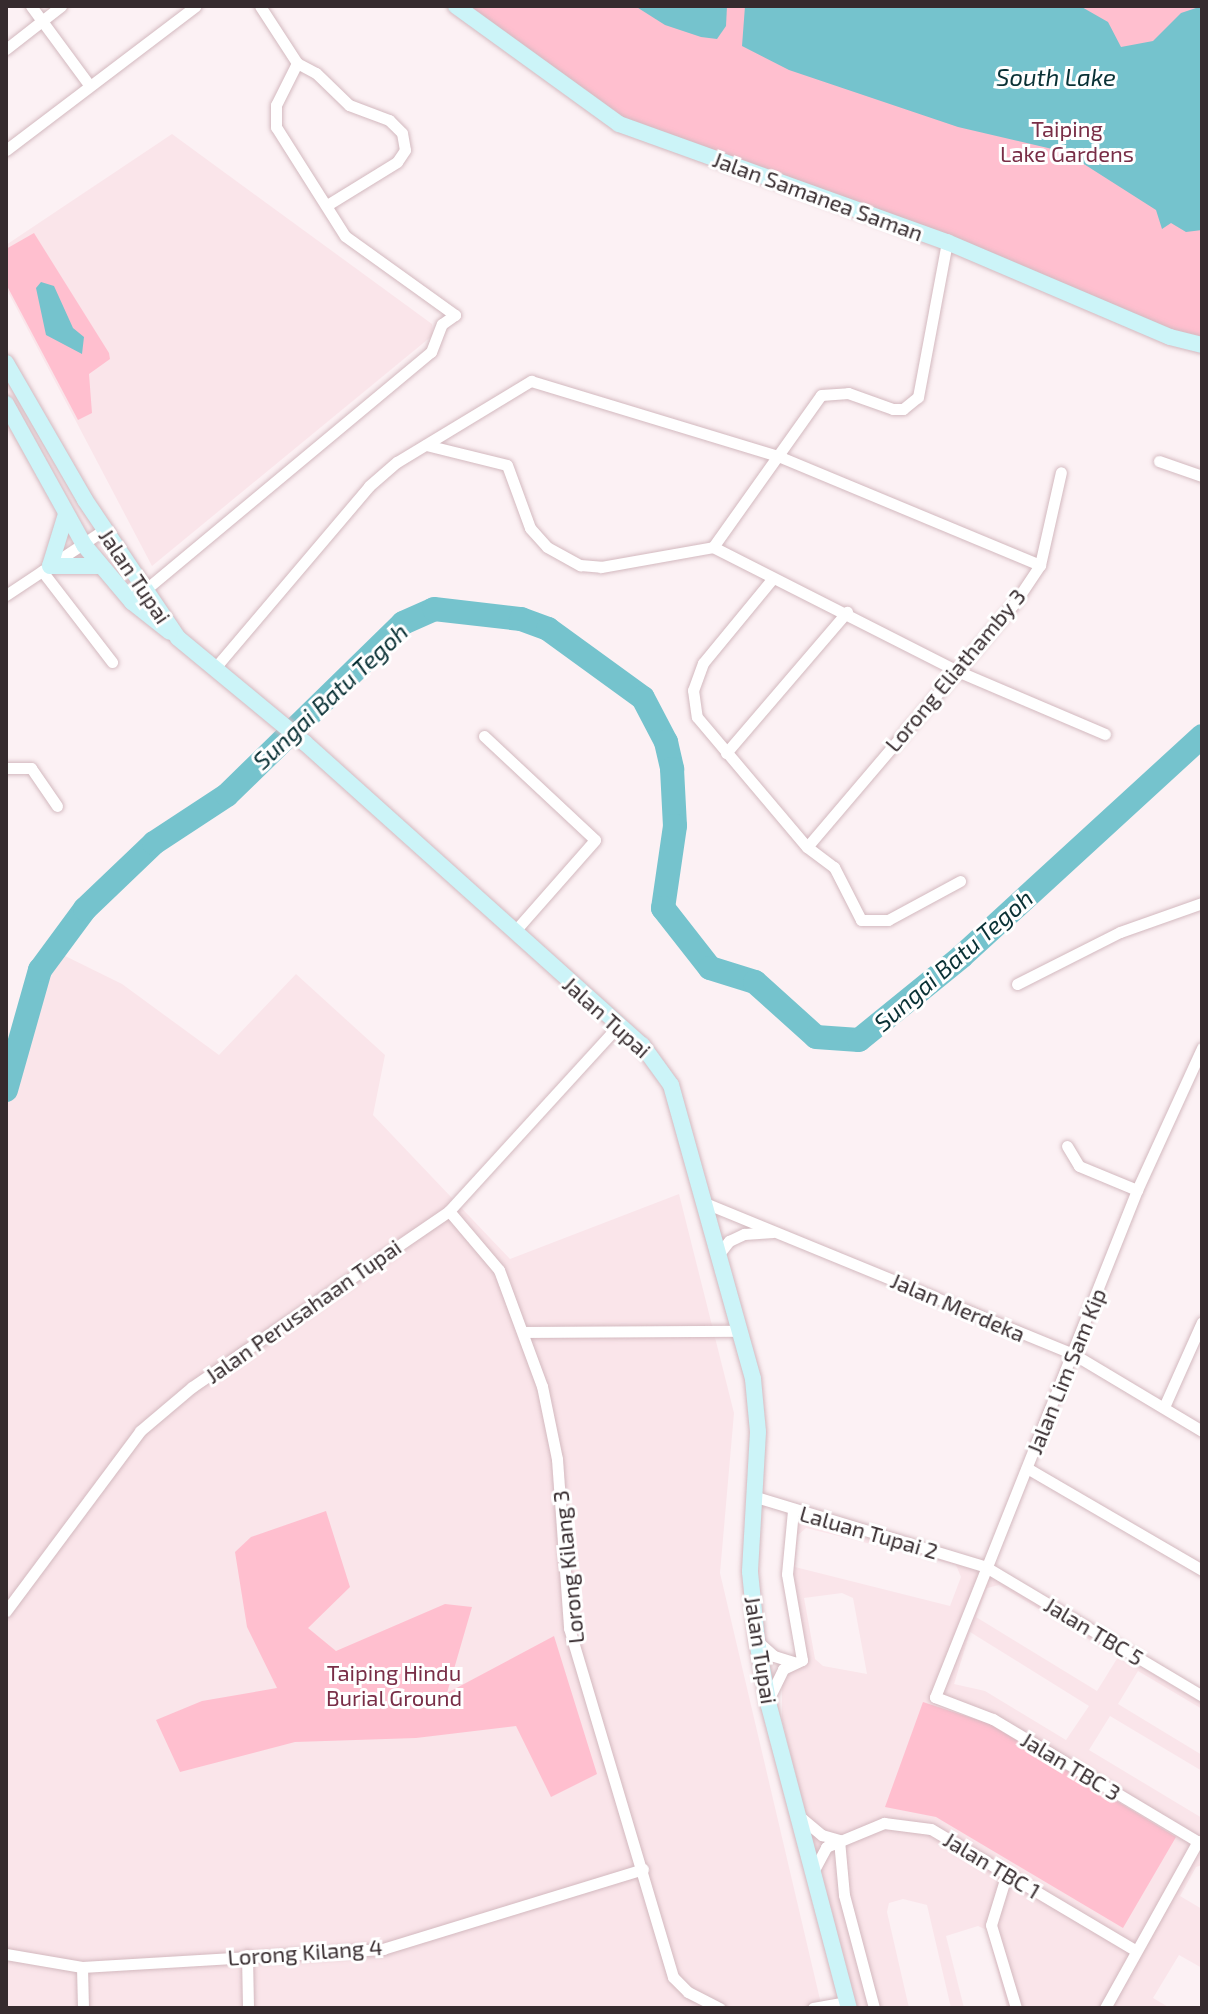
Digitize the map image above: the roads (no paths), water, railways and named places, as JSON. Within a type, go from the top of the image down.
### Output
[{"type":"main road","name":"Jalan Samanea Saman","points":[[456,6],[619,124],[947,242],[1170,337],[1202,345]]},
{"type":"main road","name":"Jalan Tupai","points":[[6,363],[104,530],[178,638],[312,749],[618,1026],[658,1063],[671,1085],[740,1331],[757,1405],[750,1572],[757,1641],[769,1706],[848,2005]]},
{"type":"main road","points":[[6,404],[84,545],[146,616],[178,638]]},
{"type":"main road","points":[[66,514],[46,568],[100,566]]},
{"type":"street","points":[[31,6],[90,86]]},
{"type":"street","points":[[6,49],[61,6]]},
{"type":"street","points":[[6,150],[196,6]]},
{"type":"street","points":[[260,6],[297,63],[316,73],[349,105],[397,126],[405,143],[397,162],[327,205]]},
{"type":"street","points":[[145,590],[431,352],[442,324],[455,315],[352,243],[276,127],[276,105],[297,63]]},
{"type":"street","points":[[713,547],[821,395],[848,393],[893,409],[903,409],[918,397],[947,242]]},
{"type":"street","points":[[214,669],[369,486],[426,445],[531,381],[778,456],[1040,565]]},
{"type":"street","points":[[426,445],[507,465],[530,528],[547,547],[580,565],[601,567],[713,547],[847,612],[955,670],[1105,734]]},
{"type":"street","points":[[1159,461],[1202,476]]},
{"type":"street","name":"Lorong Eliathamby 3","points":[[807,847],[1040,565],[1061,472]]},
{"type":"street","points":[[6,595],[104,530]]},
{"type":"street","points":[[46,568],[112,662]]},
{"type":"street","points":[[773,578],[697,676],[697,717],[807,847],[834,867],[852,909],[869,923],[888,920],[960,881]]},
{"type":"street","points":[[726,753],[847,612]]},
{"type":"street","points":[[484,736],[595,840],[514,932]]},
{"type":"street","points":[[6,768],[31,768],[57,806]]},
{"type":"street","points":[[1017,984],[1120,932],[1202,903]]},
{"type":"street","name":"Jalan Perusahaan Tupai","points":[[6,1611],[128,1445],[157,1414],[449,1211],[618,1026]]},
{"type":"street","name":"Jalan Lim Sam Kip","points":[[935,1697],[1075,1355],[1137,1190],[1202,1048]]},
{"type":"street","points":[[1067,1146],[1079,1166],[1137,1190]]},
{"type":"street","name":"Jalan Merdeka","points":[[705,1203],[1075,1355],[1202,1431]]},
{"type":"street","name":"Lorong Kilang 3","points":[[449,1211],[499,1270],[524,1332],[557,1459],[569,1628],[673,1977],[688,1992],[720,2008]]},
{"type":"street","points":[[718,1255],[729,1241],[744,1234],[782,1233]]},
{"type":"street","points":[[1164,1407],[1202,1322]]},
{"type":"street","points":[[524,1332],[740,1331]]},
{"type":"street","points":[[1027,1468],[1202,1570]]},
{"type":"street","name":"Laluan Tupai 2","points":[[753,1496],[986,1567]]},
{"type":"street","points":[[769,1706],[775,1678],[802,1660],[787,1574],[793,1510]]},
{"type":"street","name":"Jalan TBC 5","points":[[986,1567],[1202,1696]]},
{"type":"street","points":[[757,1641],[774,1656],[795,1662]]},
{"type":"street","name":"Jalan TBC 3","points":[[935,1697],[993,1719],[1200,1842]]},
{"type":"street","points":[[798,1814],[822,1835],[839,1840]]},
{"type":"street","name":"Jalan TBC 1","points":[[839,1840],[884,1823],[931,1829],[1135,1950]]},
{"type":"street","points":[[814,1870],[826,1847],[839,1840]]},
{"type":"street","points":[[839,1840],[844,1895],[874,2008]]},
{"type":"street","points":[[1105,2008],[1135,1950],[1200,1842]]},
{"type":"street","name":"Lorong Kilang 4","points":[[6,1954],[82,1967],[383,1949],[643,1869]]},
{"type":"street","points":[[1007,1873],[991,1925],[1016,2008]]},
{"type":"street","points":[[247,1955],[248,2008]]},
{"type":"street","points":[[82,1967],[83,2008]]},
{"type":"street","points":[[813,2008],[848,2005]]},
{"type":"water","points":[[635,6],[727,6],[726,26],[717,39],[701,37],[665,25]]},
{"type":"water","name":"South Lake","points":[[745,6],[1080,6],[1108,22],[1121,47],[1153,41],[1181,13],[1202,6],[1202,230],[1186,232],[1171,223],[1162,229],[1156,210],[1065,152],[958,127],[789,70],[742,46]]},
{"type":"water","points":[[41,282],[54,286],[73,328],[84,337],[82,354],[46,335],[36,288]]},
{"type":"waterway","name":"Sungai Batu Tegoh","points":[[6,1090],[40,970],[85,909],[154,843],[227,795],[403,623],[434,609],[521,619],[548,629],[643,698],[666,742],[672,769],[675,826],[663,908],[710,968],[755,982],[816,1037],[859,1040],[961,957],[1202,736]]},
{"type":"park label","name":"Taiping Lake Gardens","points":[[1067,140]]},
{"type":"park label","name":"Taiping Hindu Burial Ground","points":[[394,1684]]}]
